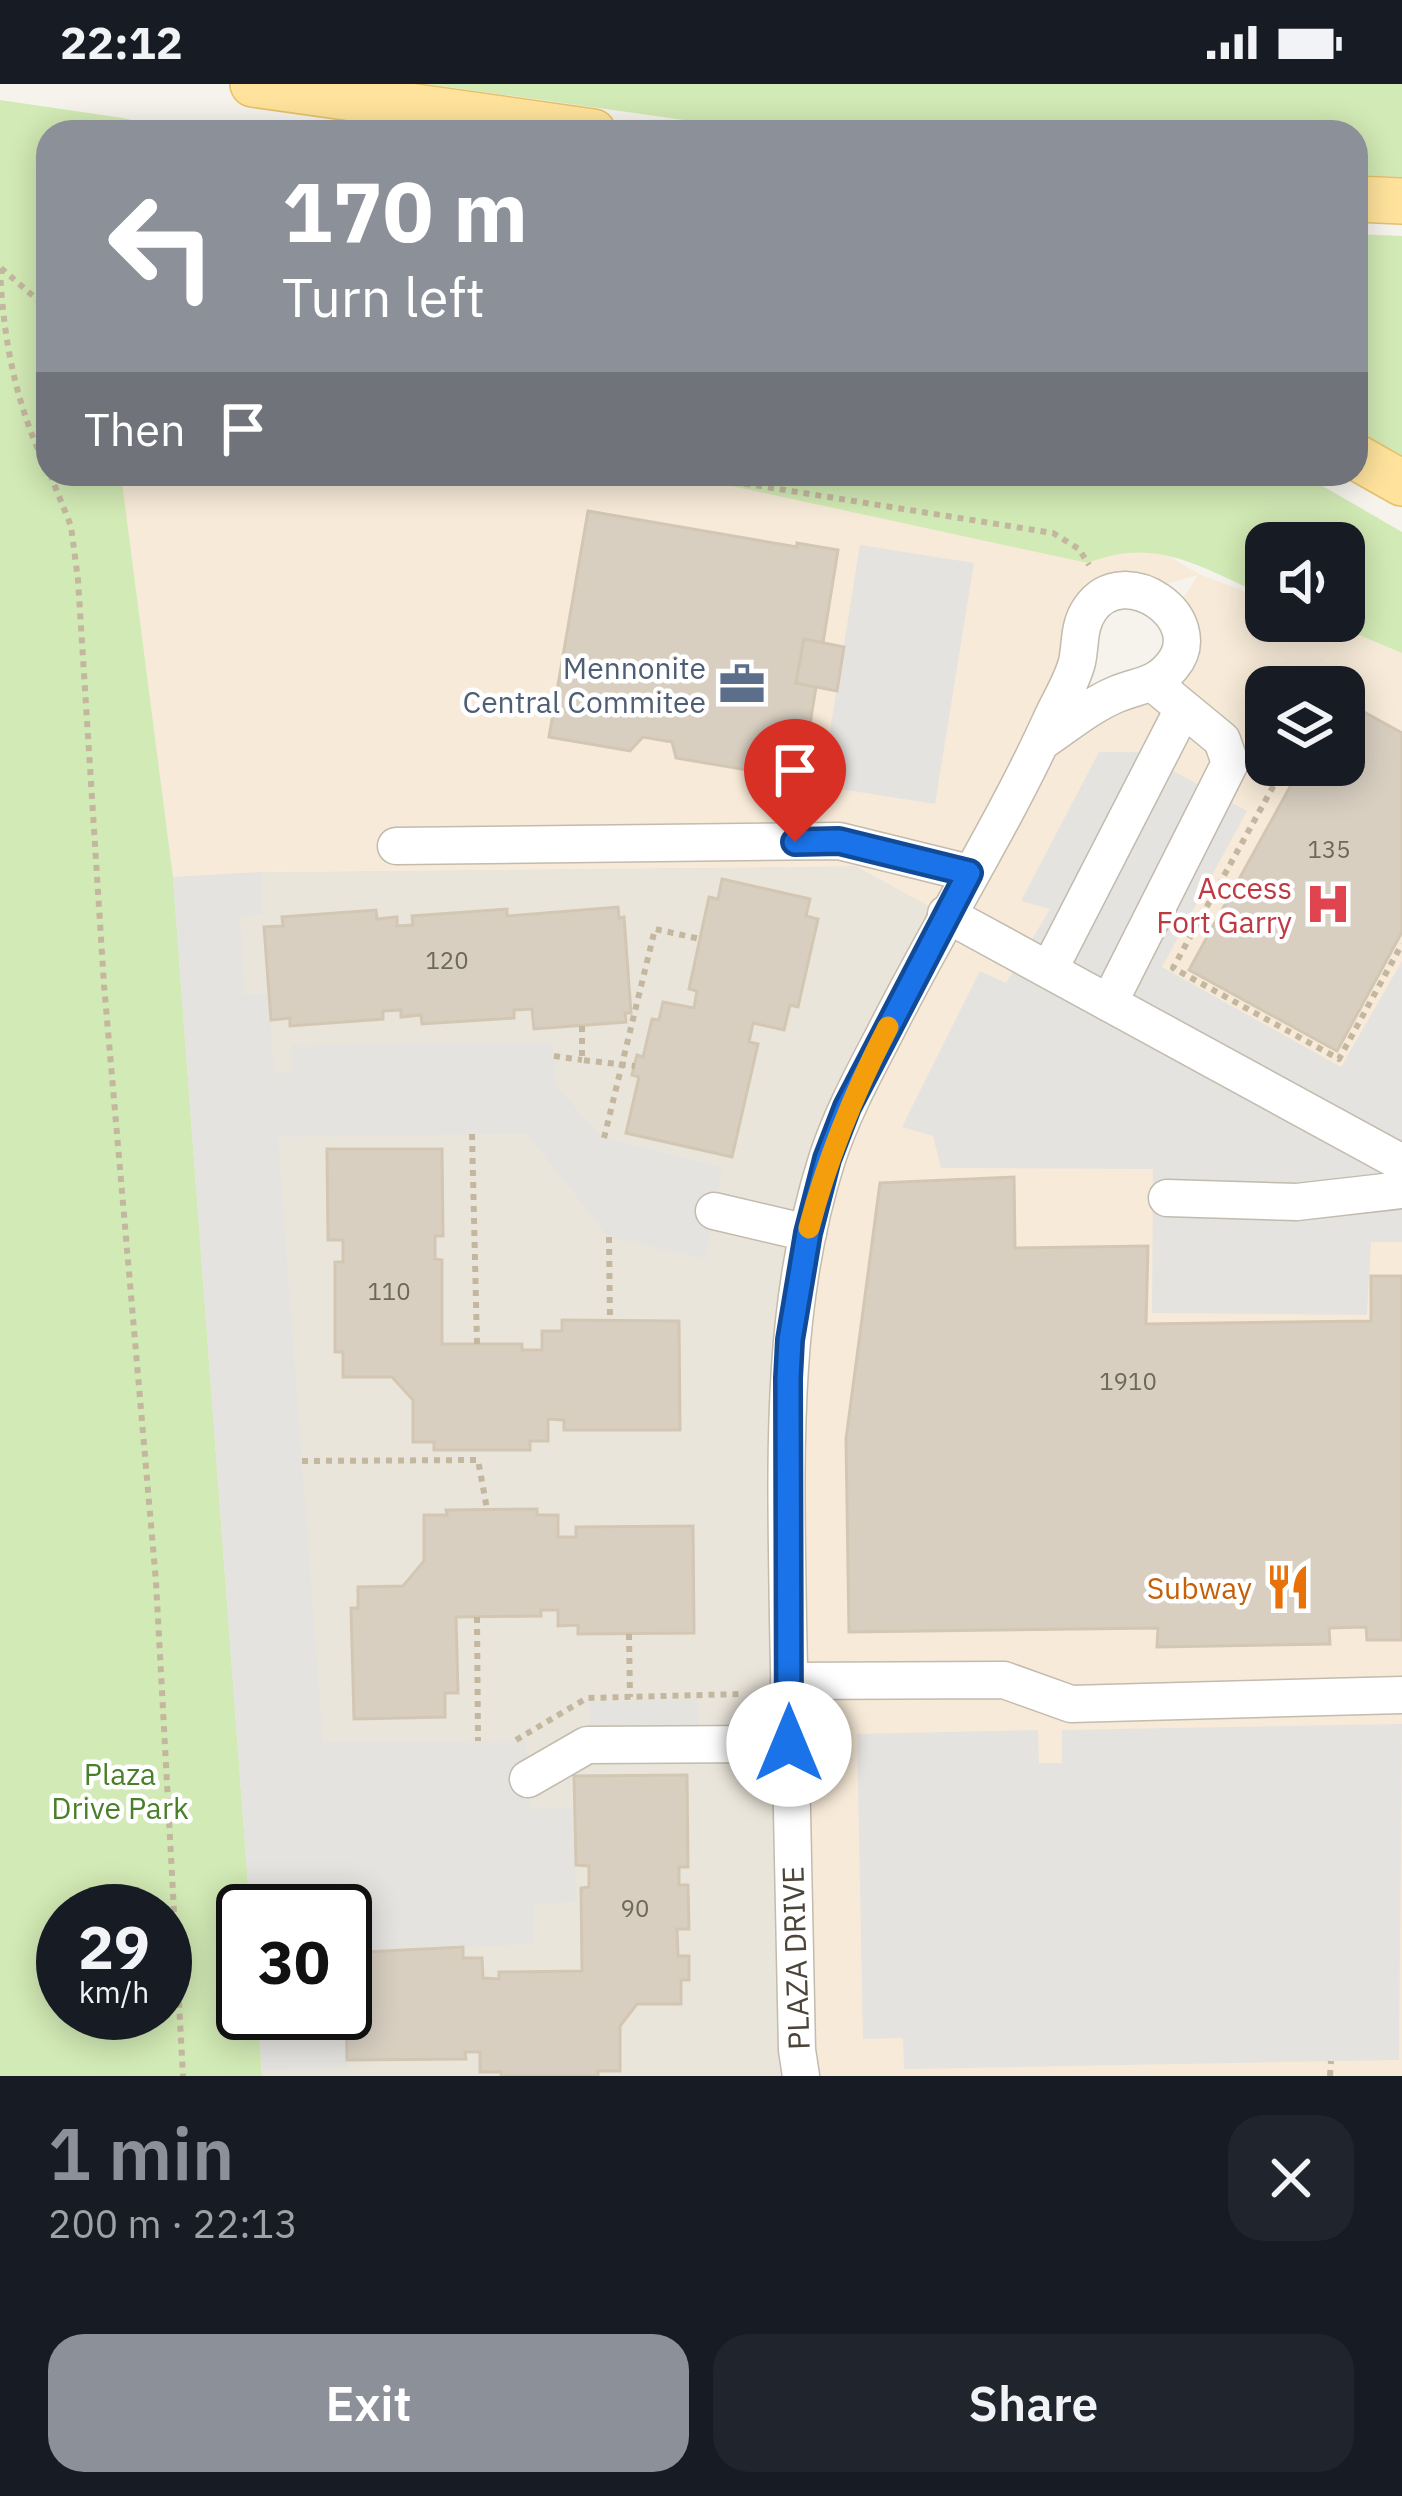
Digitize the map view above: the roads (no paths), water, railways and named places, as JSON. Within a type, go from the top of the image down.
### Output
[{"type":"main road","points":[[241,84],[392,120]]},
{"type":"main road","points":[[253,84],[508,120]]},
{"type":"main road","points":[[1368,200],[1402,201]]},
{"type":"main road","points":[[1368,464],[1402,483]]},
{"type":"street","name":"PLAZA DRIVE","points":[[801,2076],[796,2026],[785,1452],[790,1340],[808,1233],[827,1159],[847,1107],[1040,743],[1076,663],[1081,627],[1091,607],[1107,593],[1142,591],[1174,613],[1180,656],[1154,684],[1115,694],[1040,743]]},
{"type":"street","points":[[1109,1003],[1230,763],[1222,740],[1154,684]]},
{"type":"street","points":[[1049,970],[1183,709]]},
{"type":"street","points":[[396,846],[839,841],[969,873]]},
{"type":"street","points":[[946,914],[1402,1163]]},
{"type":"street","points":[[1167,1198],[1298,1202],[1402,1190]]},
{"type":"street","points":[[714,1211],[808,1233]]},
{"type":"street","points":[[789,1681],[1004,1679],[1071,1704],[1402,1696]]},
{"type":"street","points":[[528,1779],[587,1745],[789,1744]]},
{"type":"place","name":"Mennonite Central Commitee","points":[[742,684]]},
{"type":"place","name":"Access Fort Garry","points":[[1328,904]]},
{"type":"place","name":"Subway","points":[[1288,1587]]},
{"type":"park label","name":"Plaza Drive Park","points":[[120,1790]]}]
